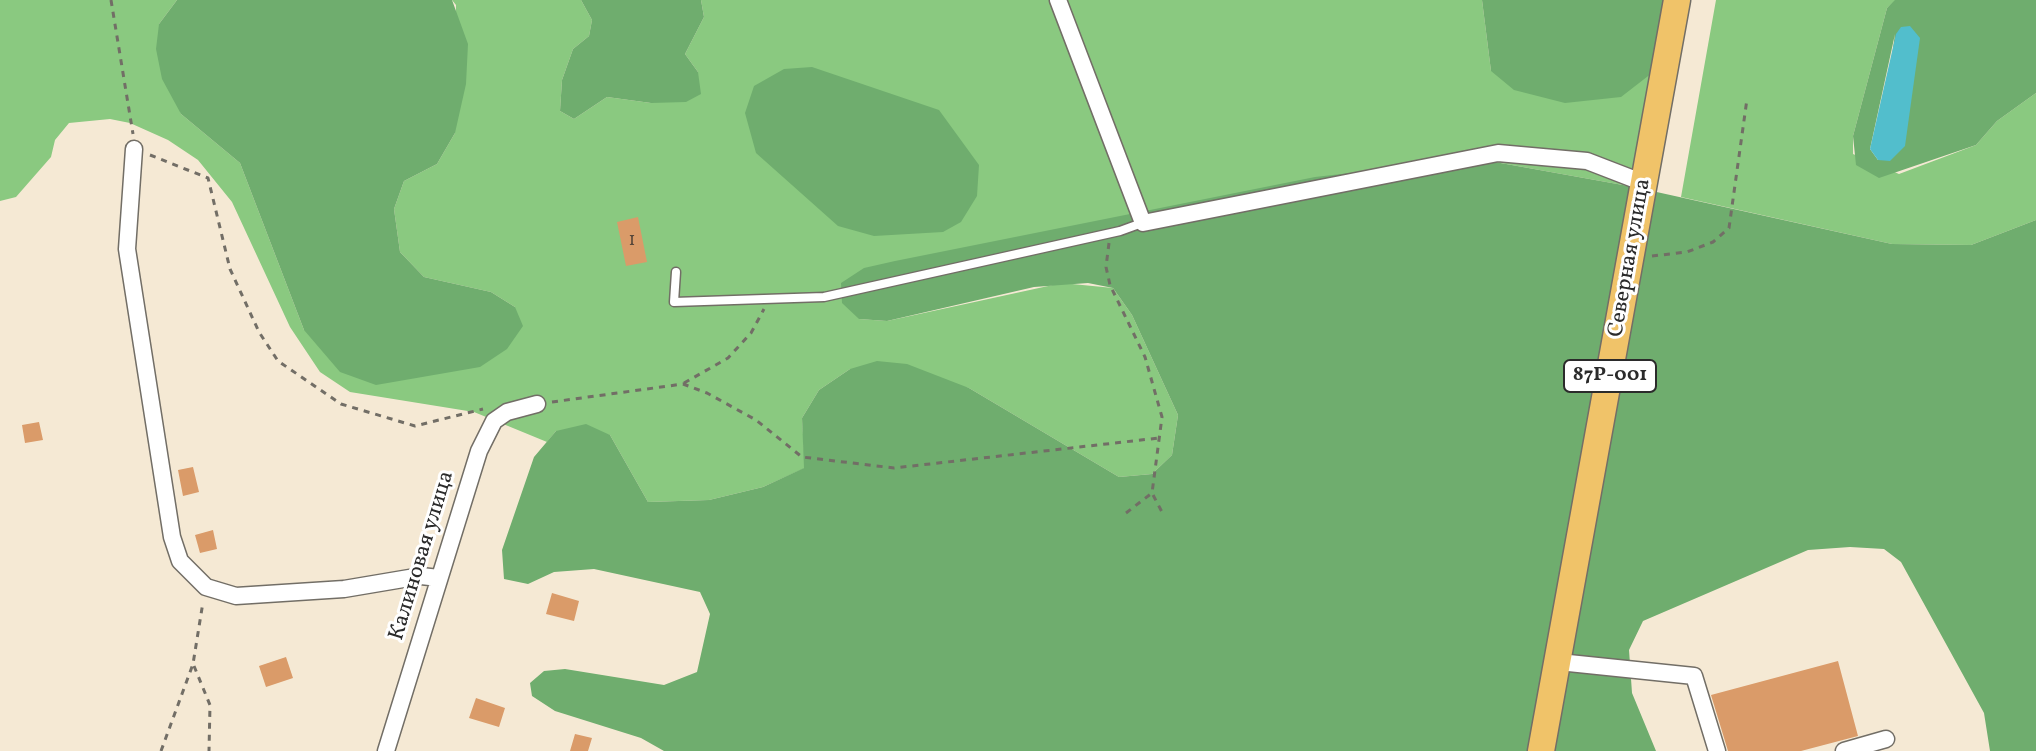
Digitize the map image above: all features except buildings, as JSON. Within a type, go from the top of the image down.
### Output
[{"type":"main road","name":"Северная улица","points":[[1541,751],[1677,0]]},
{"type":"street","points":[[1058,0],[1143,223],[1498,153],[1587,161],[1644,183]]},
{"type":"street","points":[[134,149],[127,249],[172,537],[180,561],[206,587],[236,596],[275,596],[421,576],[439,578]]},
{"type":"street","points":[[507,412],[537,404]]},
{"type":"street","name":"Калиновая улица","points":[[386,751],[479,451],[494,421],[507,412]]},
{"type":"street","points":[[1559,662],[1694,676],[1717,751]]},
{"type":"street","points":[[1844,751],[1886,739]]},
{"type":"lane","points":[[676,272],[674,302],[768,302],[824,297],[1143,223]]},
{"type":"path","points":[[111,0],[134,149],[208,178],[230,269],[259,332],[278,361],[341,404],[415,426],[481,409],[507,412]]},
{"type":"path","points":[[1632,254],[1663,258],[1687,252],[1713,242],[1729,228],[1747,99]]},
{"type":"path","points":[[1111,232],[1106,267],[1110,285],[1145,357],[1162,417],[1152,493],[1162,512]]},
{"type":"path","points":[[537,404],[683,384],[728,358],[768,302]]},
{"type":"path","points":[[683,384],[756,420],[802,457],[861,466],[894,468],[1159,438]]},
{"type":"path","points":[[1126,513],[1152,493]]},
{"type":"path","points":[[161,751],[193,664],[206,587]]},
{"type":"path","points":[[193,664],[210,705],[209,751]]},
{"type":"green space","points":[[0,0],[177,0],[159,24],[181,114],[240,163],[304,330],[515,307],[491,292],[424,277],[400,252],[394,209],[404,181],[437,164],[455,133],[456,5],[452,0],[581,0],[592,20],[589,36],[573,49],[562,80],[560,111],[574,119],[607,97],[651,103],[698,72],[685,54],[704,17],[701,0],[1482,0],[1491,71],[1652,73],[1634,187],[1495,162],[1463,168],[1403,167],[859,319],[887,321],[1062,283],[1113,288],[1132,315],[1178,415],[1172,455],[1152,474],[1119,477],[969,388],[850,369],[819,390],[802,418],[805,468],[763,487],[709,500],[648,502],[610,435],[556,431],[547,442],[474,412],[350,392],[320,372],[290,327],[232,202],[198,160],[168,140],[130,123],[110,119],[69,123],[55,140],[51,157],[16,197],[0,201]]},
{"type":"green space","points":[[177,0],[452,0],[468,44],[466,84],[455,133],[437,164],[404,181],[394,209],[400,252],[424,277],[491,292],[515,307],[523,326],[507,349],[480,367],[376,385],[340,372],[304,330],[240,163],[181,114],[162,79],[156,49],[159,24]]},
{"type":"green space","points":[[581,0],[701,0],[704,17],[685,54],[698,72],[701,94],[686,102],[651,103],[607,97],[574,119],[560,111],[562,80],[573,49],[589,36],[592,20]]},
{"type":"green space","points":[[1482,0],[1664,0],[1652,73],[1621,97],[1565,103],[1514,90],[1491,71]]},
{"type":"green space","points":[[1716,0],[1896,0],[1887,8],[1853,136],[1853,154],[1899,174],[1976,145],[1997,121],[2036,93],[2036,220],[1971,245],[1892,244],[1681,197]]},
{"type":"green space","points":[[1895,0],[2036,0],[2036,93],[1997,121],[1976,145],[1879,178],[1856,165],[1853,136],[1887,8]],"holes":[[[1895,34],[1878,160],[1870,149]]]},
{"type":"green space","points":[[812,67],[939,110],[979,165],[977,196],[961,222],[943,232],[874,236],[838,226],[756,153],[745,113],[754,86],[784,69]]},
{"type":"green space","points":[[1495,162],[1634,187],[1892,244],[1971,245],[2036,220],[2036,751],[1990,751],[1984,713],[1901,562],[1884,549],[1850,547],[1808,550],[1643,621],[1629,650],[1632,693],[1656,751],[664,751],[641,738],[555,711],[532,696],[530,683],[544,671],[565,669],[664,685],[697,672],[710,614],[700,592],[594,569],[554,572],[528,584],[504,579],[502,550],[534,457],[556,431],[586,424],[610,435],[648,502],[709,500],[763,487],[804,468],[802,418],[819,390],[850,369],[877,361],[907,364],[969,388],[1119,477],[1152,474],[1172,455],[1178,415],[1132,315],[1113,288],[1088,283],[1034,287],[887,321],[859,319],[842,303],[841,283],[864,268],[895,261],[1315,177],[1403,167],[1463,168]]},
{"type":"water","points":[[1910,26],[1920,38],[1905,146],[1890,161],[1878,160],[1870,149],[1896,34],[1901,27]]}]
